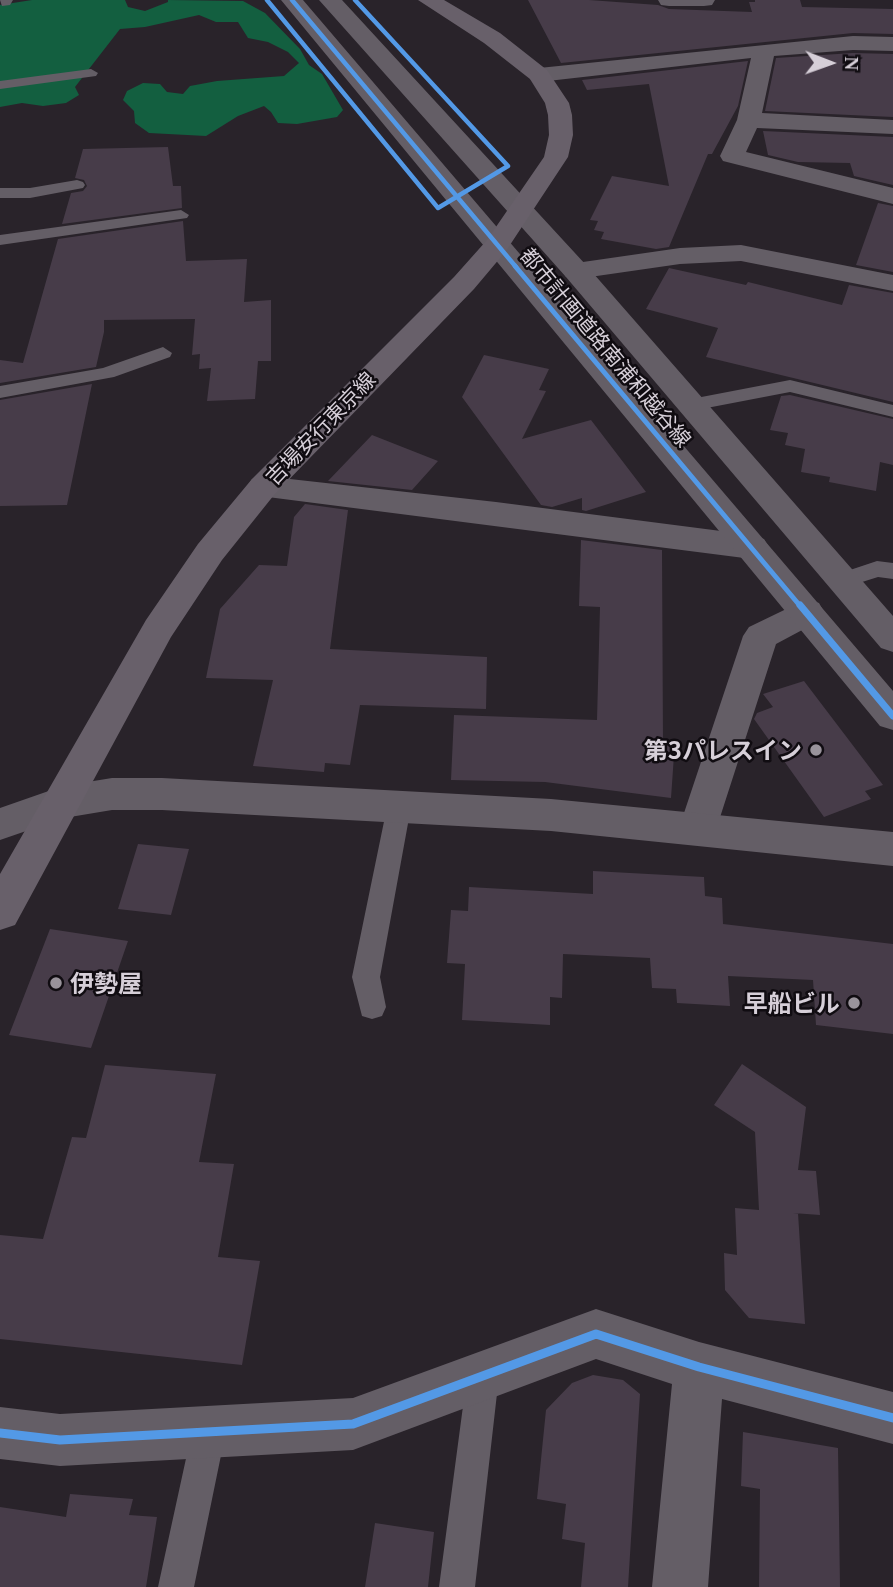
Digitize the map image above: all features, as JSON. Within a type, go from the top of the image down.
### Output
[{"type":"main road","name":"吉場安行東京線","points":[[0,912],[158,629],[210,552],[263,487],[464,283],[497,245],[556,157],[561,135],[557,103],[539,75],[492,38],[429,0]]},
{"type":"street","name":"都市計画道路南浦和越谷線","points":[[292,0],[893,716]]},
{"type":"street","name":"都市計画道路南浦和越谷線","points":[[330,0],[576,271],[893,639]]},
{"type":"street","points":[[668,0],[704,0]]},
{"type":"street","points":[[539,75],[764,50],[853,43],[893,44]]},
{"type":"street","points":[[764,50],[749,120],[732,156],[893,196]]},
{"type":"street","points":[[749,120],[893,127]]},
{"type":"street","points":[[576,271],[680,256],[741,253],[893,284]]},
{"type":"street","points":[[263,487],[496,513],[752,547]]},
{"type":"street","points":[[699,828],[761,636],[807,612]]},
{"type":"street","points":[[0,824],[63,802],[112,794],[162,794],[551,815],[893,849]]},
{"type":"street","points":[[0,1433],[60,1440],[353,1424],[596,1335],[699,1367],[893,1418]]},
{"type":"street","points":[[680,1587],[699,1367]]},
{"type":"lane","points":[[0,85],[91,73]]},
{"type":"lane","points":[[0,193],[30,193],[77,185]]},
{"type":"lane","points":[[0,240],[181,215]]},
{"type":"lane","points":[[0,393],[107,373],[163,353]]},
{"type":"lane","points":[[691,405],[790,386],[893,411]]},
{"type":"lane","points":[[843,580],[877,569],[893,571]]},
{"type":"lane","points":[[372,1006],[366,976],[399,807]]},
{"type":"lane","points":[[457,1587],[483,1376]]},
{"type":"lane","points":[[176,1587],[209,1431]]},
{"type":"green space","points":[[32,0],[125,0],[128,7],[145,11],[168,0],[243,1],[265,13],[300,49],[309,65],[322,74],[343,110],[337,117],[297,124],[278,123],[264,106],[238,116],[206,136],[149,133],[135,123],[134,111],[123,100],[127,91],[143,83],[160,84],[167,92],[183,94],[190,86],[217,81],[284,76],[299,63],[288,52],[268,42],[248,38],[238,22],[216,22],[199,15],[145,27],[120,29],[75,87],[79,95],[66,103],[43,106],[22,103],[0,107],[0,5]]},
{"type":"building","points":[[528,0],[589,0],[658,5],[669,9],[752,12],[749,2],[755,0],[800,0],[802,7],[893,9],[893,34],[853,33],[561,63]]},
{"type":"building","points":[[853,53],[893,54],[893,117],[765,111],[776,58]]},
{"type":"building","points":[[748,61],[738,106],[712,154],[708,154],[669,247],[656,249],[601,239],[604,232],[594,230],[598,221],[590,220],[612,176],[669,186],[649,84],[587,90],[582,80]]},
{"type":"building","points":[[763,131],[893,137],[893,185],[854,176],[850,163],[798,162],[768,155]]},
{"type":"building","points":[[168,147],[173,186],[181,186],[182,208],[62,224],[71,193],[83,191],[87,186],[84,180],[75,178],[83,149]]},
{"type":"building","points":[[878,203],[893,206],[893,272],[856,265]]},
{"type":"building","points":[[183,221],[186,261],[247,259],[244,302],[271,300],[271,361],[258,361],[255,399],[207,401],[211,368],[199,369],[200,354],[192,355],[195,319],[104,320],[96,367],[0,383],[0,360],[23,363],[58,239]]},
{"type":"building","points":[[669,268],[746,285],[748,282],[842,305],[849,285],[893,293],[893,402],[706,357],[718,328],[646,309]]},
{"type":"building","points":[[484,355],[549,369],[539,390],[546,391],[522,439],[591,420],[646,492],[586,511],[582,510],[582,498],[552,507],[541,505],[462,397]]},
{"type":"building","points":[[92,384],[67,505],[0,506],[0,400]]},
{"type":"building","points":[[790,395],[893,419],[893,465],[880,462],[876,491],[829,482],[830,477],[801,472],[805,449],[785,445],[788,433],[770,430],[781,396]]},
{"type":"building","points":[[372,435],[438,461],[412,490],[328,481]]},
{"type":"building","points":[[305,504],[348,510],[330,649],[487,657],[486,709],[360,705],[350,765],[325,763],[324,772],[253,766],[273,680],[206,678],[220,609],[259,565],[287,566],[294,517]]},
{"type":"building","points":[[581,540],[662,550],[663,745],[675,741],[671,798],[545,782],[451,780],[454,715],[597,720],[600,607],[579,606]]},
{"type":"building","name":"第3パレスイン","points":[[804,681],[883,785],[865,791],[871,799],[824,817],[754,719],[757,713],[773,707],[763,694]]},
{"type":"building","points":[[138,844],[189,849],[171,915],[118,909]]},
{"type":"building","points":[[593,871],[704,877],[705,896],[722,898],[723,924],[893,944],[893,1034],[816,1025],[813,980],[728,976],[730,1006],[677,1003],[676,989],[652,988],[650,958],[563,954],[562,998],[550,997],[550,1025],[462,1020],[465,964],[447,963],[451,910],[468,911],[469,887],[593,894]]},
{"type":"building","points":[[50,929],[128,941],[91,1048],[9,1035]]},
{"type":"building","points":[[742,1064],[806,1107],[798,1170],[816,1171],[820,1215],[798,1213],[805,1324],[749,1318],[725,1290],[724,1253],[737,1255],[735,1208],[759,1210],[755,1132],[714,1105]]},
{"type":"building","points":[[105,1065],[216,1074],[199,1162],[234,1164],[218,1257],[260,1261],[242,1365],[0,1339],[0,1235],[43,1239],[72,1137],[86,1138]]},
{"type":"building","points":[[593,1375],[623,1380],[640,1394],[628,1587],[581,1587],[585,1543],[562,1539],[566,1504],[537,1499],[546,1410],[572,1383]]},
{"type":"building","points":[[743,1432],[838,1448],[840,1587],[759,1587],[760,1489],[741,1486]]},
{"type":"building","points":[[70,1494],[133,1499],[129,1515],[157,1517],[146,1587],[0,1587],[0,1507],[66,1517]]},
{"type":"building","points":[[375,1523],[434,1532],[428,1587],[365,1587]]},
{"type":"cycle path","points":[[267,0],[438,208],[508,166],[355,0]]},
{"type":"cycle path","points":[[292,0],[893,716]]},
{"type":"cycle path","points":[[0,1433],[60,1440],[353,1424],[596,1334],[699,1367],[893,1418]]},
{"type":"place","name":"第3パレスイン","points":[[816,750]]},
{"type":"place","name":"伊勢屋","points":[[56,983]]},
{"type":"place","name":"早船ビル","points":[[854,1003]]}]
